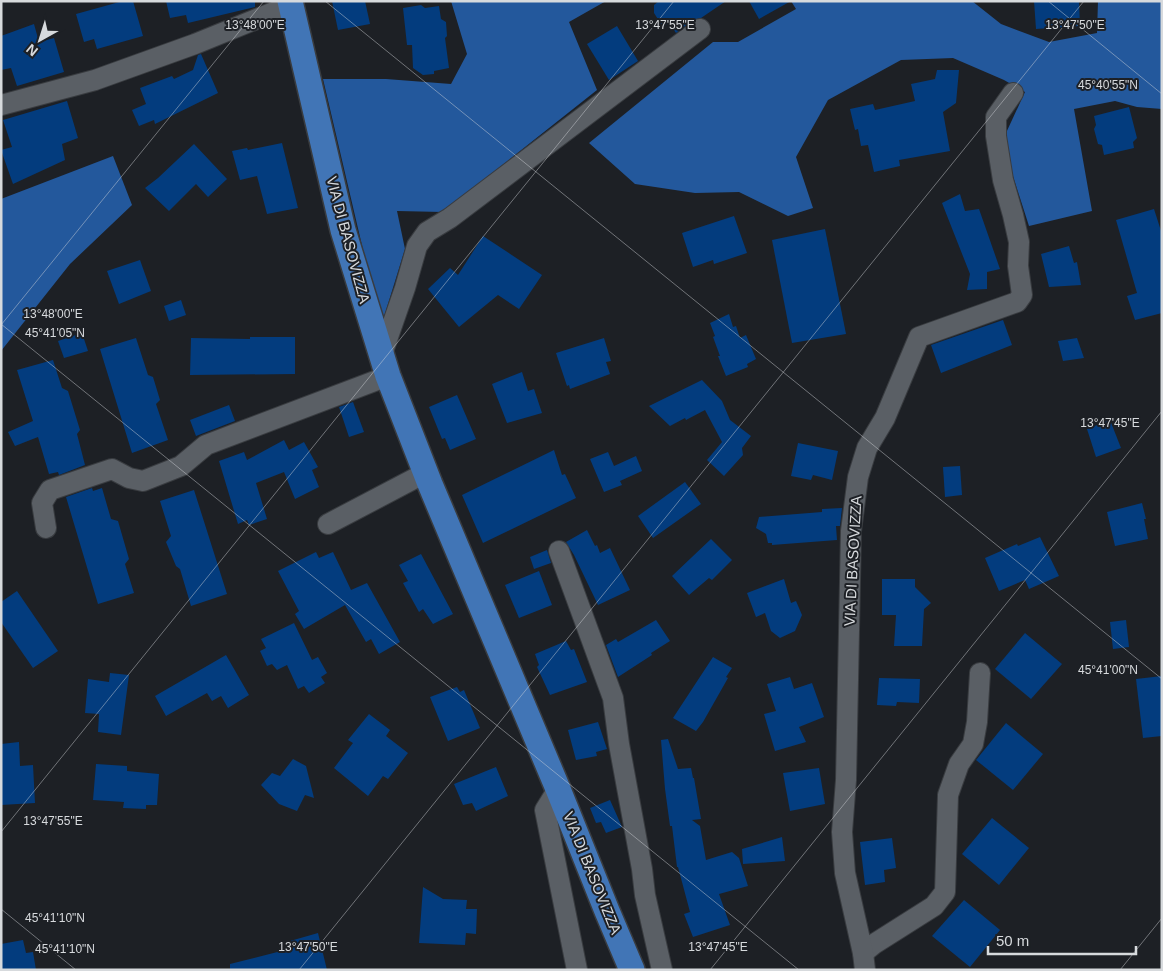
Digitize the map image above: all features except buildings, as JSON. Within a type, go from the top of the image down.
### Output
[{"type":"main road","name":"VIA DI BASOVIZZA","points":[[291,3],[343,230],[384,366],[425,473],[632,970]]},
{"type":"street","points":[[1,105],[95,80],[291,3]]},
{"type":"street","points":[[46,528],[42,503],[50,490],[112,469],[129,478],[143,480],[181,466],[206,444],[384,366],[417,246],[426,232],[450,218],[700,29]]},
{"type":"street","name":"VIA DI BASOVIZZA","points":[[864,961],[845,872],[842,832],[846,780],[851,531],[858,477],[866,448],[885,418],[919,337],[1017,302],[1022,295],[1018,266],[1019,242],[1003,180],[996,136],[996,117],[1012,93]]},
{"type":"street","points":[[328,524],[425,473]]},
{"type":"street","points":[[559,551],[613,698],[645,895],[662,970]]},
{"type":"street","points":[[864,961],[874,944],[934,906],[946,892],[948,795],[959,764],[973,744],[977,722],[980,673]]},
{"type":"street","points":[[558,789],[545,810],[578,970]]},
{"type":"shaded area","points":[[451,1],[606,1],[569,22],[597,90],[443,212],[397,211],[405,249],[383,320],[364,254],[323,79],[386,79],[451,84],[467,54]]},
{"type":"shaded area","points":[[791,1],[972,1],[1001,24],[1049,42],[1097,33],[1098,1],[1162,1],[1162,109],[1137,107],[1115,101],[1074,109],[1092,211],[1029,226],[1011,170],[1006,133],[1025,92],[1004,80],[953,58],[901,60],[828,100],[796,157],[813,208],[788,216],[739,192],[695,193],[635,184],[589,143],[713,42],[738,42],[796,9]]},
{"type":"shaded area","points":[[113,156],[132,205],[70,264],[1,351],[1,199]]}]
